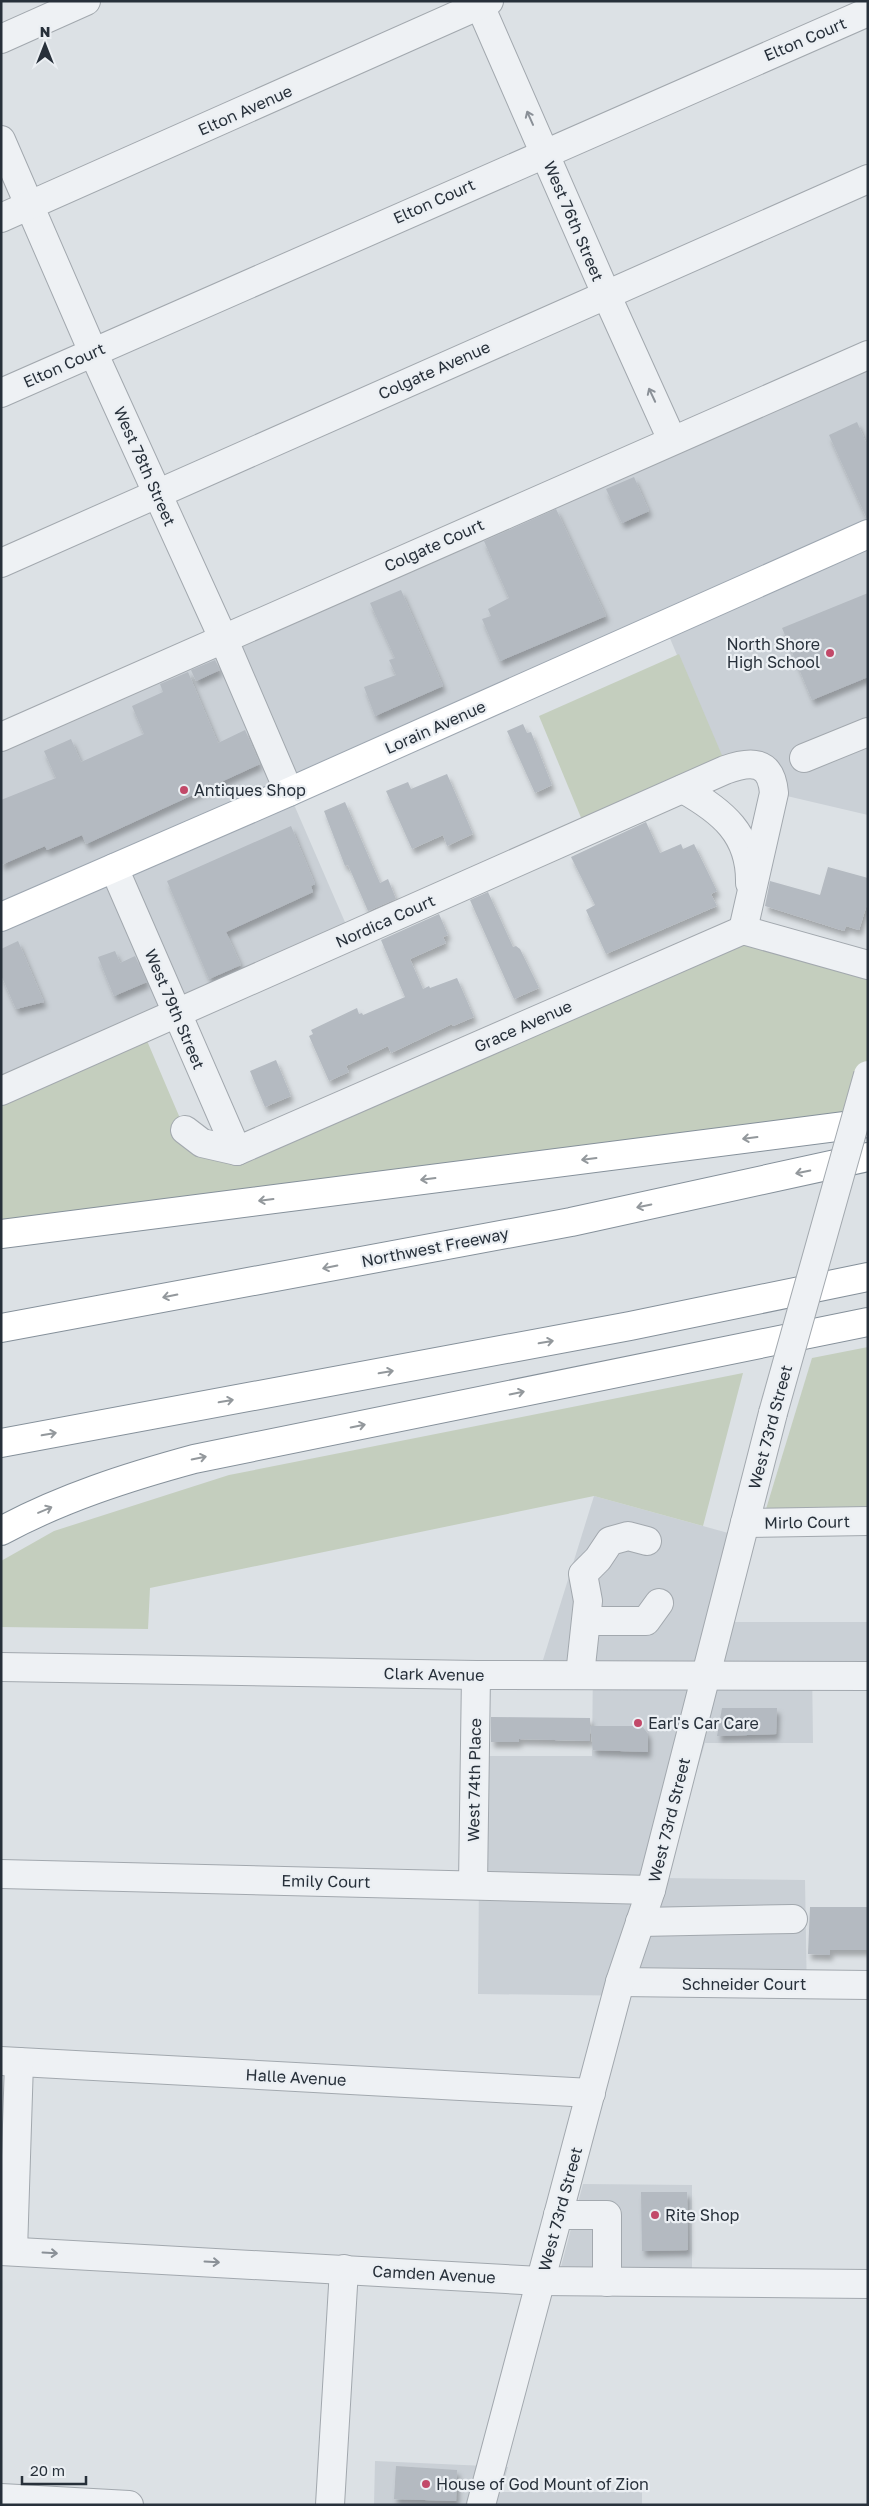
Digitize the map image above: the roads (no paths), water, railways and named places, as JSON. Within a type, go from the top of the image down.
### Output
[{"type":"main road","name":"Lorain Avenue","points":[[1,917],[289,792],[868,534]]},
{"type":"main road","points":[[1,1234],[868,1123]]},
{"type":"main road","name":"Northwest Freeway","points":[[1,1328],[571,1222],[868,1158]]},
{"type":"main road","points":[[1,1443],[630,1326],[868,1277]]},
{"type":"main road","points":[[1,1531],[26,1518],[92,1490],[194,1459],[868,1322]]},
{"type":"street","points":[[1,39],[86,1]]},
{"type":"street","name":"West 76th Street","points":[[482,3],[606,294],[672,440]]},
{"type":"street","name":"Elton Avenue","points":[[1,218],[482,3]]},
{"type":"street","name":"Elton Court","points":[[1,393],[545,152],[868,12]]},
{"type":"street","name":"West 78th Street","points":[[1,140],[31,205],[92,352],[223,638],[289,792]]},
{"type":"street","name":"Colgate Avenue","points":[[1,563],[868,179]]},
{"type":"street","name":"Colgate Court","points":[[1,737],[868,355]]},
{"type":"street","points":[[804,758],[868,732]]},
{"type":"street","name":"Nordica Court","points":[[1,1090],[744,763],[758,765],[767,773],[774,793],[749,903]]},
{"type":"street","points":[[683,789],[716,808],[730,823],[747,857],[750,873],[749,903],[742,930],[868,964]]},
{"type":"street","name":"West 79th Street","points":[[114,868],[237,1151]]},
{"type":"street","name":"Grace Avenue","points":[[237,1151],[742,930]]},
{"type":"street","name":"West 73rd Street","points":[[481,2505],[620,1982],[651,1890],[773,1413],[868,1075]]},
{"type":"street","points":[[185,1130],[202,1143],[237,1151]]},
{"type":"street","name":"Mirlo Court","points":[[746,1523],[868,1521]]},
{"type":"street","points":[[580,1675],[588,1601],[583,1574],[598,1559],[610,1541],[628,1536],[646,1541]]},
{"type":"street","points":[[587,1621],[646,1621],[659,1603]]},
{"type":"street","name":"Clark Avenue","points":[[1,1667],[476,1675],[868,1676]]},
{"type":"street","name":"West 74th Place","points":[[473,1885],[476,1675]]},
{"type":"street","name":"Emily Court","points":[[1,1874],[651,1890]]},
{"type":"street","points":[[640,1922],[793,1919]]},
{"type":"street","name":"Schneider Court","points":[[620,1982],[868,1985]]},
{"type":"street","points":[[7,2251],[10,2062]]},
{"type":"street","name":"Halle Avenue","points":[[10,2062],[591,2093]]},
{"type":"street","points":[[558,2215],[607,2215],[607,2282]]},
{"type":"street","name":"Camden Avenue","points":[[7,2251],[344,2269],[540,2282],[868,2284]]},
{"type":"street","points":[[330,2505],[344,2269]]},
{"type":"street","points":[[1,2498],[129,2505]]},
{"type":"place","name":"North Shore High School","points":[[830,653]]},
{"type":"place","name":"Antiques Shop","points":[[184,790]]},
{"type":"place","name":"Earl's Car Care","points":[[638,1723]]},
{"type":"place","name":"Rite Shop","points":[[655,2215]]},
{"type":"place","name":"House of God Mount of Zion","points":[[426,2484]]}]
